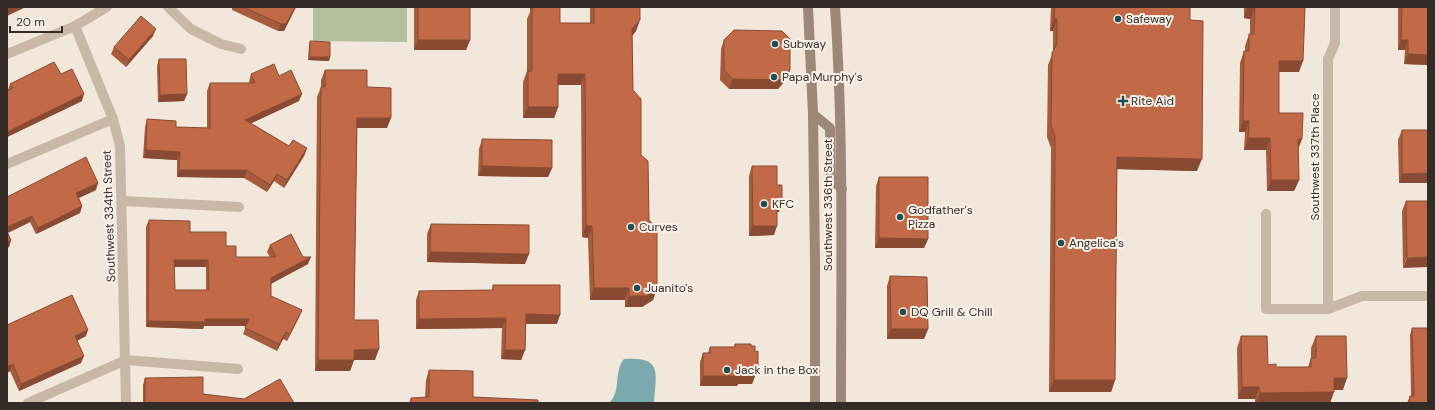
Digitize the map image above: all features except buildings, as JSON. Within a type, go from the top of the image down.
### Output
[{"type":"main road","name":"Southwest 336th Street","points":[[808,7],[813,114],[815,261],[814,403]]},
{"type":"main road","name":"Southwest 336th Street","points":[[835,7],[841,104],[841,403]]},
{"type":"main road","points":[[813,114],[830,128],[831,178],[842,188]]},
{"type":"street","points":[[7,54],[74,26],[107,7]]},
{"type":"street","points":[[168,7],[191,29],[221,44],[241,49]]},
{"type":"street","name":"Southwest 337th Place","points":[[1328,309],[1328,59],[1336,42],[1335,7]]},
{"type":"street","name":"Southwest 334th Street","points":[[74,26],[113,119],[120,146],[123,200],[126,403]]},
{"type":"street","points":[[7,164],[113,119]]},
{"type":"street","points":[[123,200],[239,207]]},
{"type":"street","points":[[1266,214],[1266,310],[1328,309],[1362,296],[1428,296]]},
{"type":"street","points":[[28,403],[126,360],[238,369]]},
{"type":"green space","points":[[313,7],[407,7],[407,42],[313,41]]},
{"type":"water","points":[[624,359],[645,360],[651,364],[656,375],[654,403],[609,403],[615,393],[619,370]]},
{"type":"place","name":"Safeway","points":[[1118,19]]},
{"type":"place","name":"Subway","points":[[775,44]]},
{"type":"place","name":"Papa Murphy's","points":[[774,77]]},
{"type":"place","name":"Rite Aid","points":[[1123,101]]},
{"type":"place","name":"KFC","points":[[764,204]]},
{"type":"place","name":"Godfather's Pizza","points":[[900,217]]},
{"type":"place","name":"Curves","points":[[631,227]]},
{"type":"place","name":"Angelica's","points":[[1061,243]]},
{"type":"place","name":"Juanito's","points":[[637,288]]},
{"type":"place","name":"DQ Grill & Chill","points":[[903,312]]},
{"type":"place","name":"Jack in the Box","points":[[727,370]]}]
